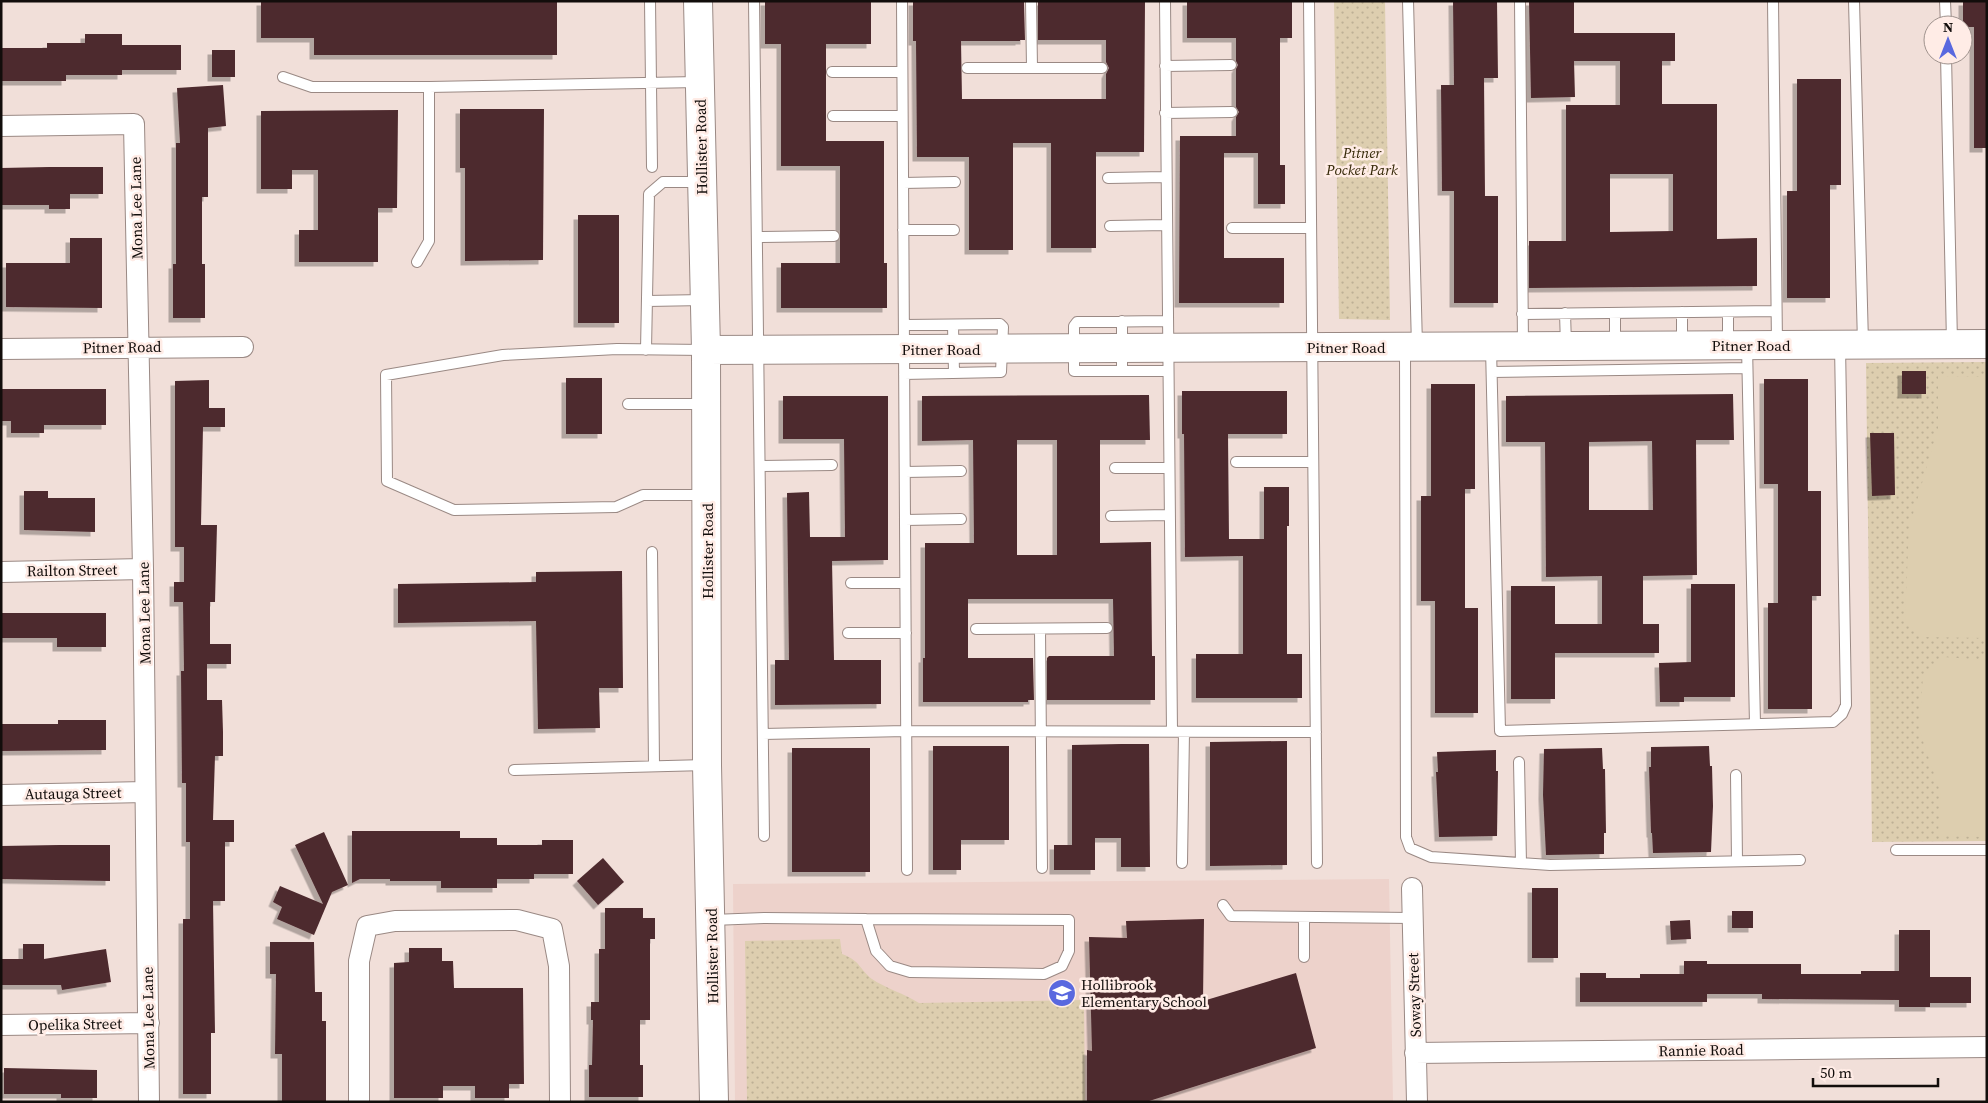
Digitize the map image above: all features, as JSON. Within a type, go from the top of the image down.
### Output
[{"type":"street","name":"Hollister Road","points":[[698,1],[706,350],[707,765],[714,1102]]},
{"type":"street","name":"Mona Lee Lane","points":[[1,126],[134,124],[143,569],[149,1102]]},
{"type":"street","name":"Pitner Road","points":[[706,350],[953,349],[1002,361],[1074,348],[1122,359],[1168,360],[1312,347],[1411,347],[1491,359],[1562,356],[1615,346],[1679,356],[1741,353],[1777,345],[1987,344]]},
{"type":"street","name":"Pitner Road","points":[[1,349],[243,347]]},
{"type":"street","name":"Railton Street","points":[[1,572],[143,569]]},
{"type":"street","name":"Autauga Street","points":[[1,795],[145,792]]},
{"type":"street","name":"Soway Street","points":[[1412,888],[1417,1102]]},
{"type":"street","points":[[359,1102],[359,961],[367,926],[395,921],[517,920],[552,929],[559,966],[560,1102]]},
{"type":"street","name":"Opelika Street","points":[[1,1025],[149,1023]]},
{"type":"street","name":"Rannie Road","points":[[1416,1053],[1987,1047]]},
{"type":"lane","points":[[650,1],[652,167]]},
{"type":"lane","points":[[754,1],[764,836]]},
{"type":"lane","points":[[902,1],[907,870]]},
{"type":"lane","points":[[1031,1],[1032,68]]},
{"type":"lane","points":[[1165,1],[1172,732]]},
{"type":"lane","points":[[1309,1],[1317,863]]},
{"type":"lane","points":[[1408,1],[1411,347],[1406,838],[1410,848],[1431,856],[1550,865],[1800,860]]},
{"type":"lane","points":[[1520,1],[1522,314],[1562,356],[1679,356],[1682,312]]},
{"type":"lane","points":[[1773,1],[1777,345]]},
{"type":"lane","points":[[1491,359],[1500,731],[1833,722],[1842,714],[1846,705],[1852,344],[1854,1]]},
{"type":"lane","points":[[1945,1],[1946,15]]},
{"type":"lane","points":[[1165,66],[1232,65]]},
{"type":"lane","points":[[1946,65],[1952,344]]},
{"type":"lane","points":[[968,68],[1102,68]]},
{"type":"lane","points":[[832,72],[902,72]]},
{"type":"lane","points":[[283,77],[312,87],[430,87],[700,82]]},
{"type":"lane","points":[[417,262],[428,240],[430,87]]},
{"type":"lane","points":[[1166,114],[1232,112]]},
{"type":"lane","points":[[833,116],[902,116]]},
{"type":"lane","points":[[1108,178],[1166,177]]},
{"type":"lane","points":[[646,350],[649,194],[663,182],[702,182]]},
{"type":"lane","points":[[903,183],[956,182]]},
{"type":"lane","points":[[1110,226],[1166,224]]},
{"type":"lane","points":[[1232,228],[1311,228]]},
{"type":"lane","points":[[903,230],[954,230]]},
{"type":"lane","points":[[757,237],[834,236]]},
{"type":"lane","points":[[647,301],[704,300]]},
{"type":"lane","points":[[1522,314],[1776,311]]},
{"type":"lane","points":[[1728,312],[1741,353],[1755,724]]},
{"type":"lane","points":[[1615,313],[1615,346]]},
{"type":"lane","points":[[1562,356],[1565,314]]},
{"type":"lane","points":[[1122,321],[1122,359]]},
{"type":"lane","points":[[1074,348],[1074,326],[1077,322],[1167,321]]},
{"type":"lane","points":[[706,350],[617,349],[503,355],[386,375],[387,481],[454,510],[616,507],[643,495],[706,495]]},
{"type":"lane","points":[[628,404],[706,404]]},
{"type":"lane","points":[[1236,462],[1313,462]]},
{"type":"lane","points":[[760,466],[832,465]]},
{"type":"lane","points":[[1115,468],[1169,468]]},
{"type":"lane","points":[[905,472],[961,472]]},
{"type":"lane","points":[[1111,516],[1169,515]]},
{"type":"lane","points":[[905,520],[961,519]]},
{"type":"lane","points":[[652,552],[654,766]]},
{"type":"lane","points":[[851,583],[905,583]]},
{"type":"lane","points":[[976,630],[1107,628]]},
{"type":"lane","points":[[1040,629],[1042,868]]},
{"type":"lane","points":[[848,633],[906,633]]},
{"type":"lane","points":[[763,734],[906,731],[1316,732]]},
{"type":"lane","points":[[1182,863],[1184,732]]},
{"type":"lane","points":[[1520,762],[1521,863]]},
{"type":"lane","points":[[514,770],[707,765]]},
{"type":"lane","points":[[1736,775],[1737,861]]},
{"type":"lane","points":[[1896,850],[1987,850]]},
{"type":"lane","points":[[1223,905],[1231,916],[1412,918]]},
{"type":"lane","points":[[1304,917],[1304,956]]},
{"type":"lane","points":[[711,920],[765,918],[1069,920],[1069,951],[1062,966],[1044,974],[910,972],[890,966],[876,951],[866,919]]},
{"type":"shaded area","name":"Hollibrook Elementary School","points":[[1389,879],[1393,1102],[735,1102],[733,884]]},
{"type":"green space","name":"Pitner Pocket Park","points":[[1334,1],[1385,1],[1390,320],[1339,319]]},
{"type":"green space","points":[[1987,362],[1987,841],[1872,842],[1866,363]]},
{"type":"green space","points":[[1938,376],[1987,377],[1987,638],[1921,637],[1905,619],[1909,528],[1938,428]]},
{"type":"green space","points":[[1943,657],[1987,660],[1987,837],[1938,836],[1941,794],[1919,729],[1923,677]]},
{"type":"green space","points":[[840,939],[842,954],[856,962],[872,979],[919,1003],[1084,1000],[1085,1102],[747,1102],[745,941]]},
{"type":"building","points":[[261,1],[557,1],[557,55],[314,55],[314,38],[261,38]]},
{"type":"building","points":[[765,1],[871,1],[871,44],[826,44],[826,141],[884,141],[884,263],[887,263],[887,308],[781,308],[781,263],[840,263],[840,166],[781,166],[781,44],[765,44]]},
{"type":"building","points":[[913,1],[1024,1],[1025,40],[961,41],[962,99],[1106,99],[1106,74],[1109,68],[1106,62],[1106,40],[1038,40],[1038,1],[1145,1],[1144,152],[1096,152],[1096,248],[1051,248],[1051,143],[1013,143],[1013,250],[969,250],[969,157],[917,157],[916,41],[913,41]]},
{"type":"building","points":[[1187,1],[1292,1],[1292,38],[1280,38],[1280,165],[1285,165],[1285,204],[1258,204],[1258,153],[1224,153],[1224,258],[1284,258],[1284,303],[1179,303],[1180,136],[1236,136],[1236,117],[1239,112],[1236,107],[1236,69],[1238,65],[1236,61],[1236,38],[1187,38]]},
{"type":"building","points":[[1453,1],[1497,1],[1498,78],[1484,78],[1485,196],[1498,196],[1498,303],[1454,303],[1454,191],[1442,191],[1441,85],[1454,85]]},
{"type":"building","points":[[1529,1],[1574,1],[1574,33],[1675,33],[1675,61],[1662,61],[1662,104],[1717,104],[1717,239],[1757,238],[1757,286],[1529,288],[1529,241],[1566,241],[1566,105],[1620,105],[1620,61],[1574,61],[1575,97],[1531,98]],"holes":[[[1610,174],[1673,174],[1673,231],[1610,232]]]},
{"type":"building","points":[[1963,1],[1987,1],[1987,148],[1974,148],[1974,27],[1973,15],[1963,15]]},
{"type":"building","points":[[85,34],[122,34],[122,45],[181,45],[181,70],[122,70],[122,75],[66,75],[66,81],[1,81],[1,48],[47,48],[47,43],[85,43]]},
{"type":"building","points":[[212,50],[235,50],[235,77],[212,77]]},
{"type":"building","points":[[1797,79],[1841,79],[1841,185],[1830,185],[1830,298],[1787,298],[1787,191],[1797,191]]},
{"type":"building","points":[[223,85],[226,126],[208,128],[208,197],[202,197],[202,264],[205,264],[205,318],[173,318],[173,264],[176,264],[176,143],[180,143],[177,88]]},
{"type":"building","points":[[460,109],[544,109],[543,260],[465,261],[465,168],[460,168]]},
{"type":"building","points":[[398,110],[397,208],[378,208],[378,262],[299,262],[299,230],[318,230],[318,170],[292,170],[292,189],[261,189],[261,111]]},
{"type":"building","points":[[103,167],[103,194],[70,194],[70,209],[49,209],[49,205],[1,205],[1,168]]},
{"type":"building","points":[[578,215],[619,215],[619,323],[578,323]]},
{"type":"building","points":[[70,238],[102,238],[102,308],[6,307],[6,263],[70,263]]},
{"type":"building","points":[[1902,371],[1926,371],[1926,394],[1902,394]]},
{"type":"building","points":[[566,378],[602,378],[602,434],[566,434]]},
{"type":"building","points":[[1764,379],[1808,379],[1808,491],[1821,491],[1821,596],[1812,596],[1812,709],[1768,709],[1768,603],[1778,603],[1778,484],[1764,484]]},
{"type":"building","points":[[209,380],[209,408],[225,408],[225,427],[203,427],[201,525],[217,525],[215,602],[210,602],[210,644],[231,644],[231,664],[207,664],[207,700],[222,700],[223,756],[215,756],[213,820],[234,820],[234,842],[225,842],[225,901],[213,901],[215,1033],[211,1033],[211,1094],[183,1094],[183,919],[190,919],[190,842],[186,842],[186,783],[182,783],[181,671],[184,671],[183,602],[174,602],[174,582],[184,582],[184,547],[175,547],[175,381]]},
{"type":"building","points":[[1431,384],[1475,384],[1475,489],[1465,489],[1465,608],[1478,608],[1478,713],[1435,713],[1435,601],[1421,601],[1421,496],[1431,496]]},
{"type":"building","points":[[1,389],[106,389],[106,425],[44,425],[44,433],[11,433],[11,421],[1,421]]},
{"type":"building","points":[[1182,391],[1287,391],[1287,434],[1228,434],[1229,539],[1264,539],[1264,487],[1289,487],[1289,526],[1287,526],[1287,654],[1302,654],[1302,698],[1196,698],[1196,654],[1243,654],[1243,556],[1185,557]]},
{"type":"building","points":[[1733,394],[1734,440],[1696,440],[1697,575],[1643,576],[1643,624],[1659,624],[1659,653],[1555,653],[1555,699],[1511,699],[1511,586],[1555,586],[1555,624],[1602,624],[1602,576],[1546,577],[1545,442],[1506,442],[1506,396]],"holes":[[[1652,441],[1653,510],[1589,510],[1589,442]]]},
{"type":"building","points":[[1149,395],[1150,440],[1100,440],[1100,543],[1151,542],[1152,656],[1155,656],[1155,700],[1047,700],[1047,658],[1049,656],[1114,656],[1113,599],[968,599],[968,658],[1033,658],[1034,700],[1028,700],[1028,702],[923,702],[925,543],[974,543],[973,440],[922,441],[922,396]],"holes":[[[1017,440],[1057,440],[1057,555],[1017,555]]]},
{"type":"building","points":[[783,396],[888,396],[888,560],[832,561],[834,660],[881,660],[881,704],[775,705],[775,660],[789,660],[787,493],[809,492],[810,537],[845,537],[844,439],[783,439]]},
{"type":"building","points":[[1870,433],[1894,433],[1895,495],[1872,496]]},
{"type":"building","points":[[24,491],[48,491],[48,498],[95,498],[95,532],[24,530]]},
{"type":"building","points":[[622,571],[623,688],[599,688],[600,728],[538,729],[536,621],[398,623],[398,584],[536,582],[536,572]]},
{"type":"building","points":[[1691,584],[1735,584],[1735,697],[1684,697],[1684,702],[1660,702],[1659,663],[1691,662]]},
{"type":"building","points":[[1,613],[106,613],[106,647],[57,647],[57,638],[1,638]]},
{"type":"building","points":[[58,720],[106,720],[106,750],[1,751],[1,724],[58,724]]},
{"type":"building","points":[[1287,741],[1287,865],[1210,866],[1210,742]]},
{"type":"building","points":[[1149,744],[1150,867],[1121,867],[1121,838],[1095,838],[1095,870],[1054,870],[1054,845],[1072,845],[1072,745]]},
{"type":"building","points":[[933,746],[1009,746],[1009,840],[961,840],[961,870],[933,870]]},
{"type":"building","points":[[1709,746],[1710,766],[1712,766],[1713,806],[1711,852],[1653,853],[1649,767],[1651,767],[1651,747]]},
{"type":"building","points":[[792,748],[870,748],[870,872],[792,872]]},
{"type":"building","points":[[1602,748],[1603,769],[1605,769],[1606,833],[1604,833],[1604,854],[1546,855],[1543,795],[1544,749]]},
{"type":"building","points":[[1496,750],[1496,771],[1498,771],[1497,836],[1439,837],[1437,752]]},
{"type":"building","points":[[352,831],[460,831],[460,838],[497,838],[497,845],[542,845],[542,840],[573,840],[573,874],[534,874],[534,879],[497,879],[497,888],[441,888],[441,881],[390,881],[390,879],[360,879],[352,883]]},
{"type":"building","points":[[324,832],[348,885],[332,892],[314,935],[277,919],[282,907],[273,902],[280,886],[323,904],[295,845]]},
{"type":"building","points":[[110,845],[110,881],[1,879],[1,846]]},
{"type":"building","points":[[603,858],[624,882],[598,905],[577,881]]},
{"type":"building","points":[[1532,888],[1558,888],[1558,958],[1532,958]]},
{"type":"building","points":[[605,908],[643,908],[643,918],[655,918],[655,939],[650,939],[650,1020],[640,1020],[640,1065],[643,1065],[643,1097],[589,1097],[589,1065],[592,1065],[593,1020],[591,1020],[591,1002],[599,1002],[599,949],[605,949]]},
{"type":"building","points":[[1732,911],[1753,911],[1753,928],[1732,928]]},
{"type":"building","points":[[1204,919],[1203,1001],[1296,973],[1316,1048],[1146,1102],[1087,1102],[1087,1050],[1092,1051],[1089,937],[1127,938],[1126,921]]},
{"type":"building","points":[[1690,920],[1691,939],[1671,940],[1670,921]]},
{"type":"building","points":[[1899,930],[1930,930],[1930,977],[1971,977],[1971,1003],[1930,1003],[1930,1007],[1899,1007],[1899,1000],[1762,999],[1762,994],[1707,994],[1707,1002],[1580,1002],[1580,973],[1606,973],[1606,978],[1640,978],[1640,974],[1684,974],[1684,961],[1707,961],[1707,964],[1801,964],[1801,974],[1861,974],[1861,971],[1899,971]]},
{"type":"building","points":[[270,942],[314,942],[315,992],[322,992],[322,1021],[326,1021],[326,1102],[282,1102],[282,1054],[275,1054],[276,974],[270,974]]},
{"type":"building","points":[[23,944],[44,944],[44,959],[106,949],[111,982],[62,990],[61,985],[1,985],[1,959],[23,959]]},
{"type":"building","points":[[409,948],[442,948],[442,961],[453,961],[454,988],[523,988],[524,1084],[509,1084],[509,1098],[475,1098],[475,1086],[443,1086],[443,1098],[394,1098],[394,963],[409,962]]},
{"type":"building","points":[[4,1068],[97,1070],[97,1098],[61,1098],[61,1094],[4,1094]]},
{"type":"place","name":"Hollibrook Elementary School","points":[[1062,993]]}]
